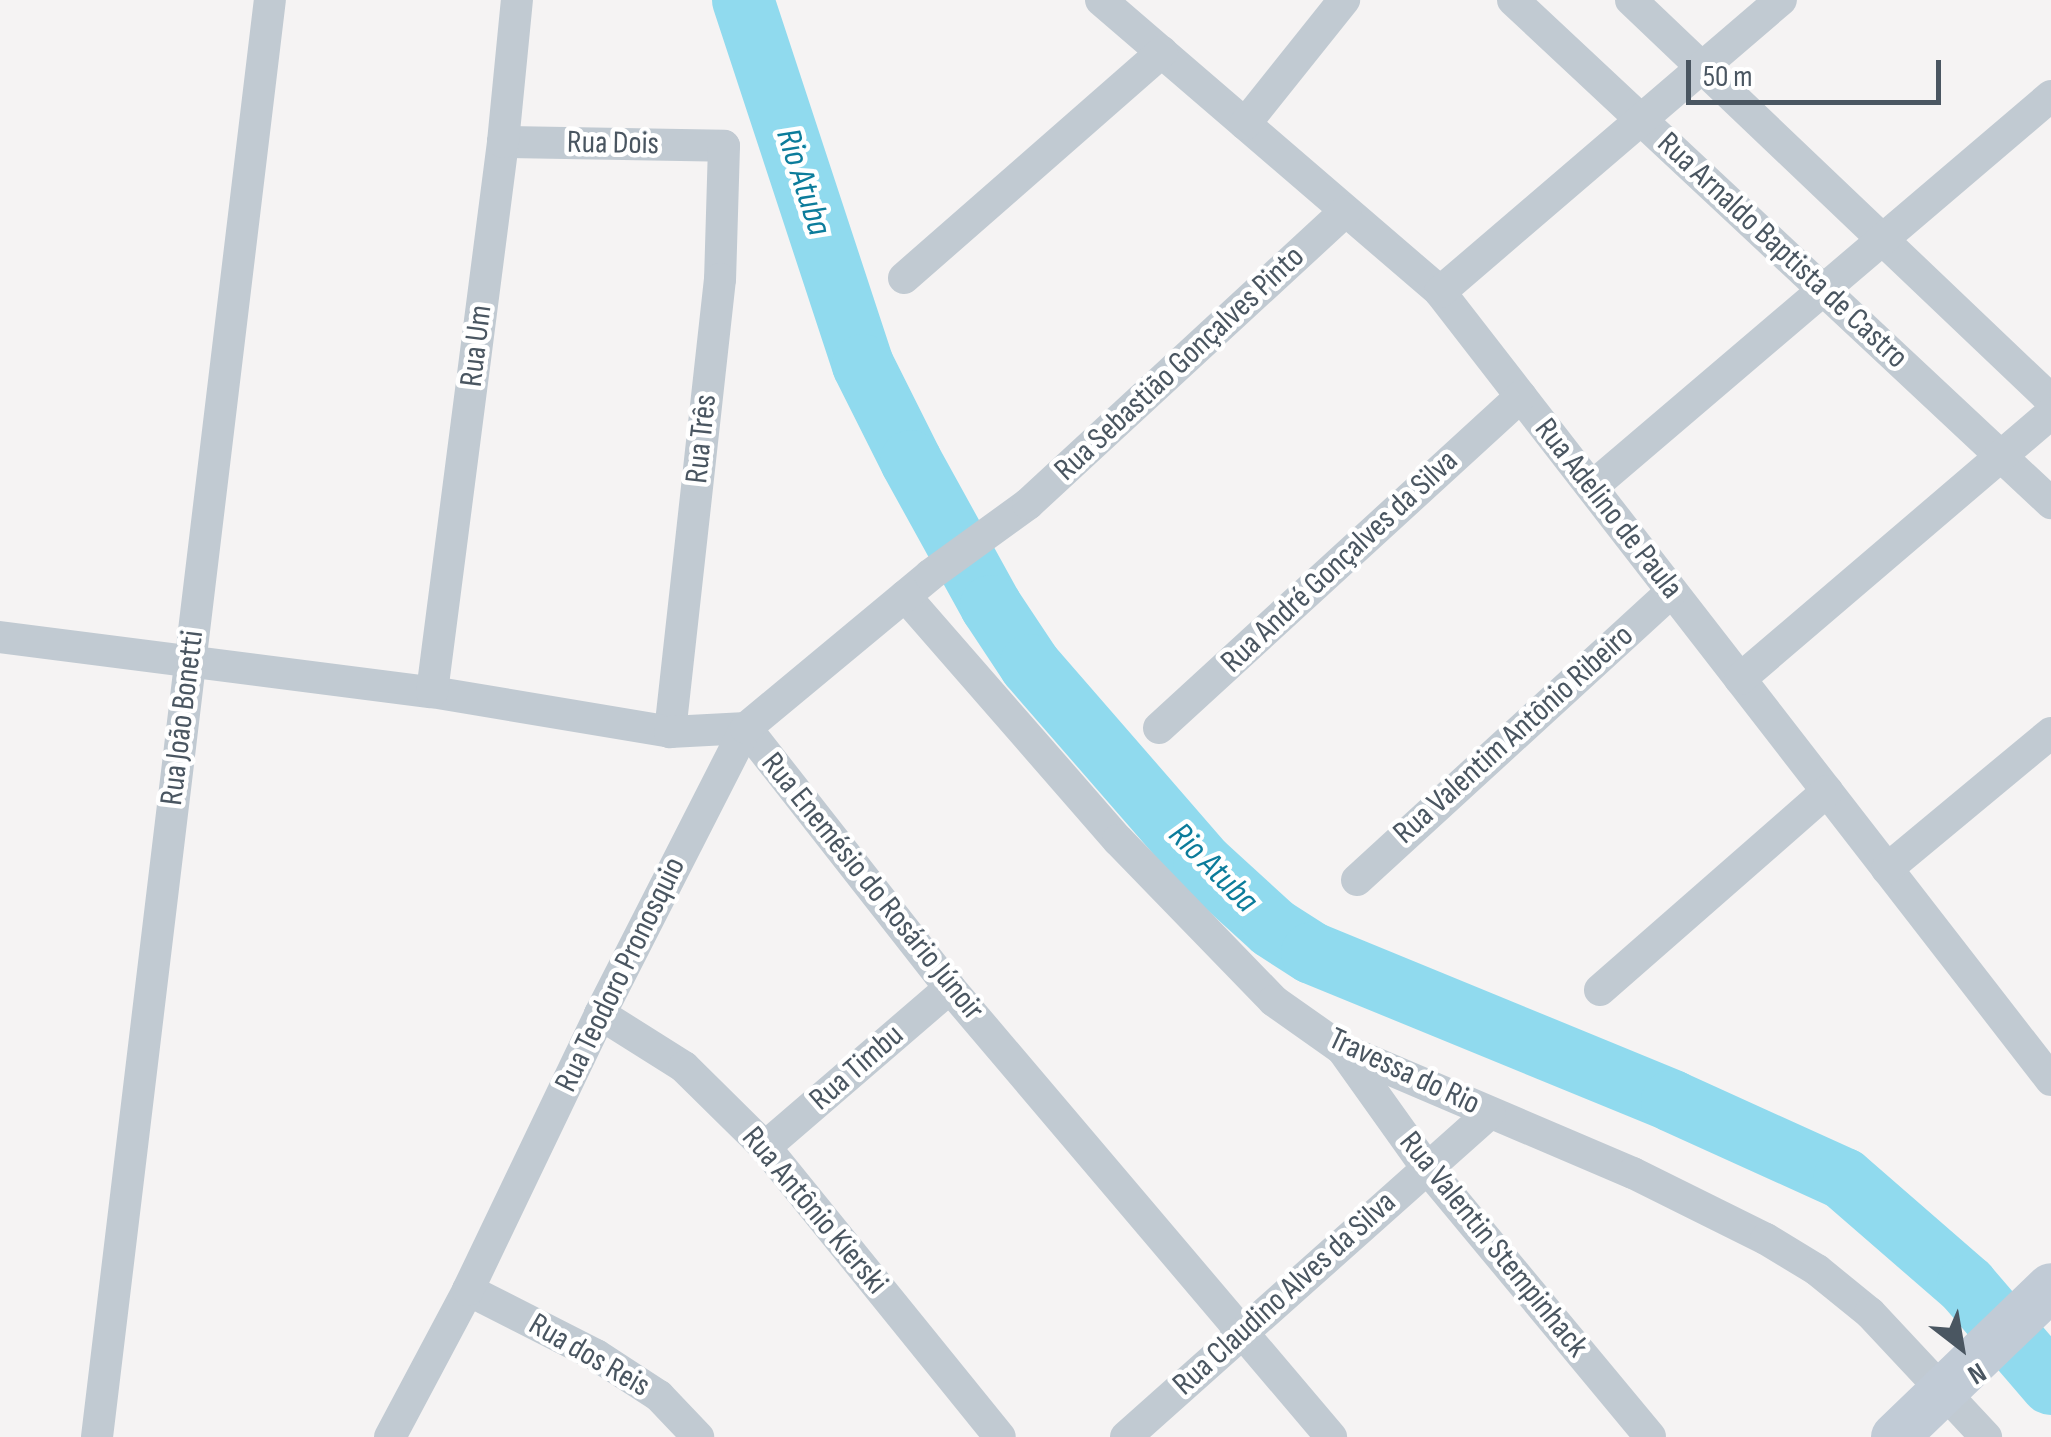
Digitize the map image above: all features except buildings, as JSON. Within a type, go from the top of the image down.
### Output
[{"type":"street","name":"Rua João Bonetti","points":[[97,1437],[270,0]]},
{"type":"street","name":"Rua Um","points":[[432,692],[503,142],[516,0]]},
{"type":"street","name":"Rua Adelino de Paula","points":[[1101,0],[1440,292],[1826,791],[2047,1066]]},
{"type":"street","points":[[1245,124],[1344,0]]},
{"type":"street","name":"Rua Arnaldo Baptista de Castro","points":[[1512,0],[2051,502]]},
{"type":"street","points":[[1632,0],[2051,400]]},
{"type":"street","points":[[1440,292],[1781,0]]},
{"type":"street","points":[[904,278],[1162,52]]},
{"type":"street","points":[[1592,488],[2051,96]]},
{"type":"street","name":"Rua Dois","points":[[503,142],[724,146]]},
{"type":"street","name":"Rua Três","points":[[670,732],[720,279],[724,146]]},
{"type":"street","name":"Rua Sebastião Gonçalves Pinto","points":[[918,585],[1012,516],[1346,211]]},
{"type":"street","name":"Rua André Gonçalves da Silva","points":[[1160,728],[1521,396]]},
{"type":"street","points":[[1740,679],[2051,413]]},
{"type":"street","name":"Rua Teodoro Pronosquio","points":[[390,1437],[468,1290],[600,1014],[746,728],[918,585]]},
{"type":"street","name":"Travessa do Rio","points":[[918,585],[1118,840],[1274,1001],[1342,1049],[1633,1173],[1766,1239],[1816,1270],[1870,1313],[1986,1437]]},
{"type":"street","name":"Rua Valentim Antônio Ribeiro","points":[[1357,880],[1672,591]]},
{"type":"street","name":"Rua Enemésio do Rosário Júnoir","points":[[0,638],[432,692],[670,732],[746,728],[950,988],[1331,1437]]},
{"type":"street","points":[[1888,869],[2051,733]]},
{"type":"street","points":[[1600,990],[1826,791]]},
{"type":"street","name":"Rua Timbu","points":[[764,1148],[950,988]]},
{"type":"street","name":"Rua Antônio Kierski","points":[[600,1014],[684,1066],[764,1148],[1000,1437]]},
{"type":"street","name":"Rua Valentin Stempinhack","points":[[1342,1049],[1427,1168],[1650,1437]]},
{"type":"street","name":"Rua Claudino Alves da Silva","points":[[1126,1437],[1490,1113]]},
{"type":"street","name":"Rua dos Reis","points":[[468,1290],[596,1355],[659,1396],[698,1437]]},
{"type":"street","points":[[1895,1437],[2046,1292]]},
{"type":"waterway","name":"Rio Atuba","points":[[743,0],[863,365],[911,461],[991,606],[1030,665],[1204,865],[1273,928],[1312,953],[1672,1101],[1844,1179],[1967,1286],[2051,1384]]}]
